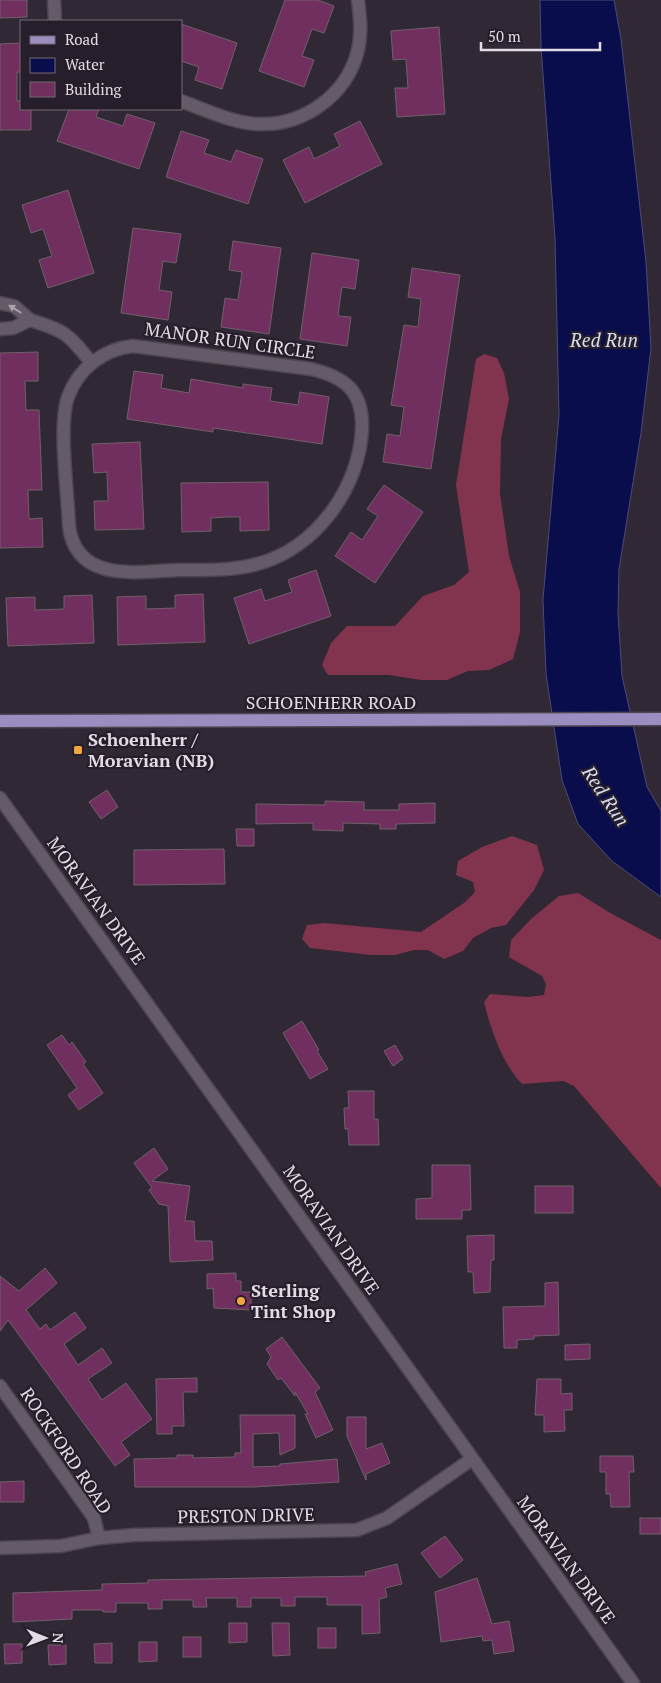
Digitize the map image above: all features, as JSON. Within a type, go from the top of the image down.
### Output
[{"type":"main road","name":"SCHOENHERR ROAD","points":[[0,721],[501,721],[661,719]]},
{"type":"street","points":[[54,0],[55,20]]},
{"type":"street","points":[[182,101],[242,122],[258,124],[284,122],[312,112],[332,95],[351,69],[358,50],[361,30],[358,0]]},
{"type":"street","points":[[0,303],[14,306],[30,320],[58,328],[70,337],[91,362]]},
{"type":"street","points":[[0,329],[13,328],[30,320]]},
{"type":"street","name":"MANOR RUN CIRCLE","points":[[133,346],[287,365],[326,372],[349,385],[359,403],[362,416],[354,470],[344,492],[329,516],[300,544],[258,564],[175,571],[116,572],[102,568],[76,550],[71,539],[69,526],[65,412],[73,386],[91,362],[122,347],[133,346]]},
{"type":"street","name":"MORAVIAN DRIVE","points":[[0,798],[633,1683]]},
{"type":"street","name":"ROCKFORD ROAD","points":[[0,1386],[90,1513],[98,1529],[99,1538]]},
{"type":"street","name":"PRESTON DRIVE","points":[[0,1548],[61,1546],[99,1538],[134,1535],[357,1530],[387,1518],[472,1459]]},
{"type":"shaded area","points":[[484,354],[497,358],[504,373],[509,399],[501,439],[500,494],[509,556],[520,592],[520,632],[513,659],[489,670],[468,671],[447,680],[421,680],[389,675],[328,675],[322,665],[331,643],[347,626],[395,626],[423,596],[454,585],[469,572],[456,485],[476,359]]},
{"type":"shaded area","points":[[512,836],[537,845],[544,870],[534,890],[506,925],[491,928],[473,938],[463,951],[444,959],[428,950],[414,950],[395,955],[371,955],[310,948],[302,939],[307,925],[324,923],[421,932],[464,903],[475,892],[473,882],[456,875],[458,861],[482,847]]},
{"type":"shaded area","points":[[578,893],[612,914],[661,940],[661,1188],[574,1086],[563,1081],[522,1084],[503,1056],[487,1013],[484,1002],[490,994],[528,997],[544,995],[546,984],[542,976],[509,957],[511,940],[531,919],[559,896]]},
{"type":"water","name":"Red Run","points":[[540,0],[614,0],[621,39],[646,262],[651,348],[641,433],[619,569],[618,613],[622,676],[647,787],[661,811],[661,897],[612,861],[578,824],[562,780],[546,674],[543,600],[559,415],[555,238],[541,47]]},
{"type":"building","points":[[0,0],[27,0],[27,17],[0,18]]},
{"type":"building","points":[[285,0],[318,0],[334,6],[324,33],[312,29],[302,56],[314,60],[304,87],[259,71]]},
{"type":"building","points":[[182,24],[237,43],[222,89],[195,80],[199,67],[182,61]]},
{"type":"building","points":[[439,27],[445,114],[397,117],[395,88],[408,88],[406,59],[393,60],[391,31]]},
{"type":"building","points":[[20,43],[17,101],[20,101],[20,110],[31,110],[31,130],[0,130],[0,44]]},
{"type":"building","points":[[69,110],[99,110],[96,117],[123,126],[127,114],[155,123],[139,169],[57,141]]},
{"type":"building","points":[[360,121],[382,164],[305,203],[283,160],[309,147],[314,159],[340,146],[334,134]]},
{"type":"building","points":[[181,131],[209,140],[204,153],[231,162],[236,150],[263,159],[248,204],[166,177]]},
{"type":"building","points":[[68,190],[94,273],[48,288],[39,260],[52,256],[43,229],[31,233],[22,205]]},
{"type":"building","points":[[133,228],[181,234],[176,263],[163,261],[159,290],[172,292],[168,320],[121,313]]},
{"type":"building","points":[[233,241],[281,248],[269,334],[221,327],[225,298],[238,300],[242,272],[229,270]]},
{"type":"building","points":[[312,253],[359,260],[355,289],[342,287],[340,300],[338,316],[351,317],[347,346],[300,339]]},
{"type":"building","points":[[412,268],[460,275],[431,469],[383,462],[387,434],[400,436],[404,407],[391,405],[404,325],[418,327],[421,299],[408,297]]},
{"type":"building","points":[[38,352],[38,381],[25,381],[26,410],[39,410],[42,490],[28,490],[29,519],[42,518],[43,547],[0,548],[0,353]]},
{"type":"building","points":[[134,371],[163,375],[161,388],[189,393],[191,379],[243,388],[243,384],[272,388],[270,401],[298,405],[300,392],[329,397],[322,444],[213,428],[213,432],[127,419]]},
{"type":"building","points":[[140,442],[144,529],[95,530],[94,501],[108,501],[107,472],[94,473],[92,444]]},
{"type":"building","points":[[268,482],[269,530],[240,531],[240,517],[226,517],[211,518],[211,531],[182,532],[181,483]]},
{"type":"building","points":[[384,485],[423,512],[375,583],[335,556],[351,532],[362,540],[378,516],[367,509]]},
{"type":"building","points":[[316,570],[331,616],[249,644],[234,598],[261,589],[265,601],[292,592],[288,580]]},
{"type":"building","points":[[203,594],[205,642],[118,645],[117,597],[146,596],[146,609],[175,608],[175,595]]},
{"type":"building","points":[[92,595],[94,643],[8,646],[6,598],[35,597],[35,610],[64,609],[64,596]]},
{"type":"building","points":[[107,790],[118,807],[101,819],[89,802]]},
{"type":"building","points":[[325,801],[364,802],[364,810],[399,810],[399,804],[435,803],[435,823],[396,824],[396,829],[380,829],[380,824],[343,823],[343,831],[313,830],[313,823],[256,824],[256,804],[325,805]]},
{"type":"building","points":[[236,829],[254,829],[254,846],[237,846]]},
{"type":"building","points":[[224,849],[225,884],[134,885],[134,850]]},
{"type":"building","points":[[302,1021],[328,1069],[310,1079],[283,1033]]},
{"type":"building","points":[[62,1035],[69,1045],[72,1042],[86,1062],[83,1064],[103,1093],[79,1110],[68,1095],[77,1088],[47,1045]]},
{"type":"building","points":[[395,1045],[403,1059],[393,1066],[384,1051]]},
{"type":"building","points":[[348,1091],[374,1091],[374,1119],[378,1119],[379,1145],[349,1145],[348,1129],[345,1129],[344,1108],[349,1108]]},
{"type":"building","points":[[154,1148],[168,1169],[152,1181],[190,1186],[185,1221],[194,1221],[195,1241],[212,1241],[213,1260],[170,1262],[168,1206],[159,1204],[149,1190],[152,1188],[134,1163]]},
{"type":"building","points":[[432,1165],[470,1165],[471,1210],[462,1210],[462,1219],[416,1219],[416,1199],[432,1198]]},
{"type":"building","points":[[535,1186],[573,1186],[573,1213],[535,1213]]},
{"type":"building","points":[[494,1235],[494,1260],[491,1260],[490,1292],[474,1293],[473,1272],[468,1272],[467,1236]]},
{"type":"building","points":[[45,1268],[57,1283],[26,1310],[40,1329],[46,1324],[50,1330],[75,1312],[86,1328],[64,1344],[78,1365],[102,1348],[112,1363],[88,1379],[102,1400],[126,1383],[152,1419],[121,1442],[130,1455],[115,1466],[8,1320],[0,1331],[0,1276],[19,1291]]},
{"type":"building","points":[[236,1273],[236,1281],[241,1281],[241,1292],[251,1292],[251,1310],[214,1308],[213,1288],[207,1289],[207,1274]]},
{"type":"building","points":[[558,1282],[559,1335],[534,1336],[534,1339],[517,1340],[517,1348],[504,1348],[503,1307],[545,1306],[545,1283]]},
{"type":"building","points":[[282,1337],[320,1388],[315,1392],[333,1430],[316,1438],[305,1414],[308,1414],[295,1392],[295,1396],[281,1378],[278,1380],[267,1364],[271,1357],[266,1349]]},
{"type":"building","points":[[590,1344],[590,1359],[565,1360],[565,1345]]},
{"type":"building","points":[[197,1378],[197,1392],[183,1392],[184,1426],[172,1426],[172,1434],[157,1434],[156,1379]]},
{"type":"building","points":[[537,1379],[561,1379],[561,1394],[572,1393],[572,1410],[564,1410],[565,1431],[544,1432],[544,1415],[535,1415]]},
{"type":"building","points":[[240,1415],[295,1415],[295,1448],[280,1455],[279,1433],[253,1434],[253,1467],[280,1466],[280,1464],[337,1459],[339,1482],[253,1487],[135,1487],[134,1459],[177,1458],[177,1455],[193,1455],[193,1458],[235,1457],[235,1453],[241,1453]]},
{"type":"building","points":[[347,1417],[366,1417],[366,1449],[382,1443],[390,1463],[366,1474],[366,1480],[347,1436]]},
{"type":"building","points":[[600,1456],[633,1456],[634,1472],[629,1472],[630,1507],[611,1507],[610,1494],[606,1494],[606,1472],[600,1472]]},
{"type":"building","points":[[24,1481],[24,1502],[0,1502],[0,1482]]},
{"type":"building","points":[[640,1518],[661,1518],[661,1534],[640,1534]]},
{"type":"building","points":[[445,1536],[463,1560],[440,1578],[421,1553]]},
{"type":"building","points":[[397,1564],[402,1584],[385,1588],[387,1597],[379,1599],[380,1633],[362,1634],[362,1605],[327,1605],[327,1597],[295,1597],[295,1606],[281,1606],[281,1598],[251,1598],[251,1607],[237,1607],[237,1598],[206,1598],[207,1607],[193,1607],[193,1600],[162,1600],[162,1609],[148,1609],[148,1603],[116,1603],[116,1612],[72,1610],[72,1619],[13,1622],[13,1593],[102,1590],[102,1584],[148,1583],[148,1580],[366,1576],[365,1572]]},
{"type":"building","points":[[477,1578],[492,1624],[509,1621],[514,1651],[494,1654],[492,1640],[483,1641],[482,1636],[441,1642],[435,1592]]},
{"type":"building","points":[[229,1623],[247,1623],[247,1642],[229,1643]]},
{"type":"building","points":[[272,1623],[289,1623],[290,1655],[273,1656]]},
{"type":"building","points":[[318,1628],[336,1628],[336,1648],[318,1648]]},
{"type":"building","points":[[183,1637],[201,1637],[201,1657],[183,1657]]},
{"type":"building","points":[[139,1642],[157,1642],[157,1661],[139,1662]]},
{"type":"building","points":[[112,1643],[112,1663],[95,1663],[94,1644]]},
{"type":"building","points":[[4,1644],[22,1644],[22,1663],[5,1664]]},
{"type":"building","points":[[48,1645],[66,1645],[66,1664],[49,1665]]},
{"type":"place","name":"Schoenherr / Moravian (NB)","points":[[78,750]]},
{"type":"place","name":"Sterling Tint Shop","points":[[241,1301]]}]
